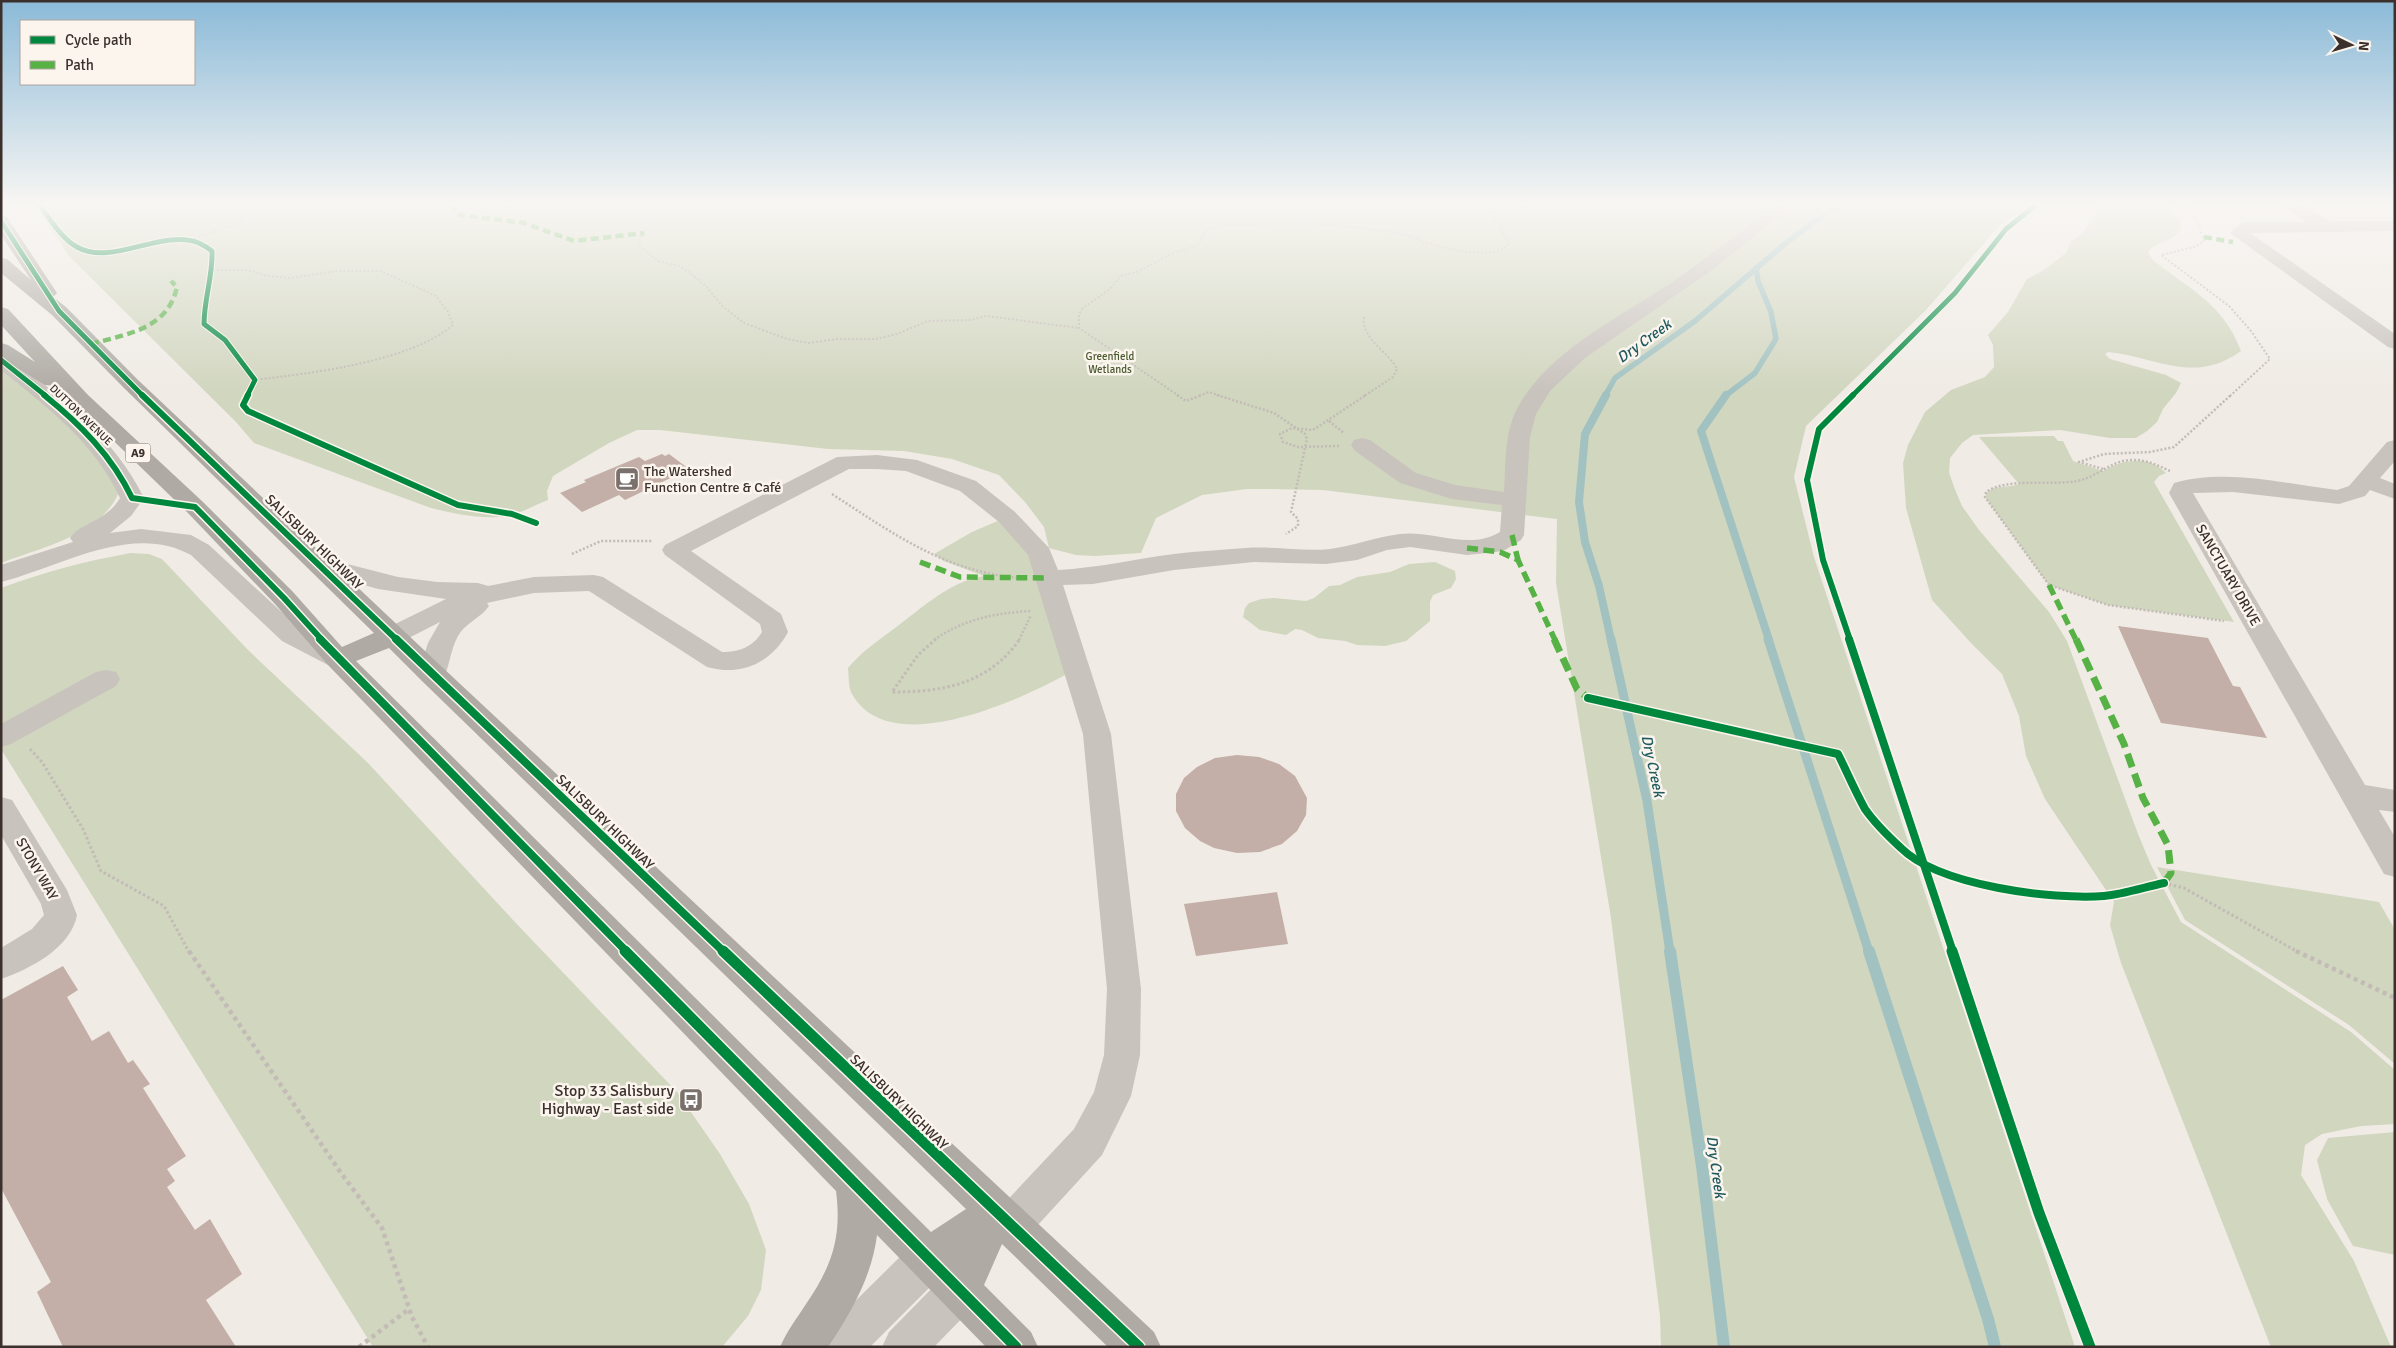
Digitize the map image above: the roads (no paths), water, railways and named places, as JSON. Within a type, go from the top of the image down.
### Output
[{"type":"highway","name":"SALISBURY HIGHWAY","points":[[6,267],[59,311],[130,383],[392,636],[1139,1347]]},
{"type":"highway","points":[[31,267],[59,311]]},
{"type":"highway","name":"A9","points":[[1,313],[81,399],[195,507],[284,598],[338,659],[1016,1347]]},
{"type":"highway","points":[[1,349],[81,399]]},
{"type":"highway","points":[[338,659],[392,636]]},
{"type":"highway","points":[[802,1347],[825,1314],[853,1257],[859,1227],[854,1182]]},
{"type":"highway","points":[[929,1258],[1004,1218]]},
{"type":"highway","points":[[960,1290],[1004,1218]]},
{"type":"street","points":[[1048,578],[1093,576],[1174,562],[1254,555],[1326,556],[1357,553],[1382,543],[1410,540],[1467,548],[1496,545],[1512,534],[1510,518],[1514,500],[1520,432],[1530,405],[1544,386],[1587,348],[1706,267]]},
{"type":"street","points":[[2287,267],[2395,343]]},
{"type":"street","name":"DUTTON AVENUE","points":[[1,360],[55,403],[112,460],[127,484],[132,498],[127,508],[120,515],[100,529],[2,573]]},
{"type":"street","points":[[1362,445],[1408,478],[1452,492],[1514,500]]},
{"type":"street","points":[[2395,447],[2367,481],[2395,492]]},
{"type":"street","points":[[392,636],[460,602],[505,590],[534,585],[594,583],[717,661],[737,661],[756,654],[770,644],[775,632],[772,620],[674,550],[808,479],[845,462],[909,465],[944,476],[968,486],[1007,517],[1040,553],[1048,578],[1046,612],[1097,734],[1124,989],[1122,1055],[1112,1096],[1088,1142],[1004,1218]]},
{"type":"street","name":"SANCTUARY DRIVE","points":[[2367,481],[2358,491],[2339,497],[2214,483],[2192,484],[2182,488],[2181,493],[2395,865]]},
{"type":"street","name":"DUTTON AVENUE","points":[[2,573],[70,550],[106,541],[141,536],[182,540],[200,550],[291,635],[338,659]]},
{"type":"street","points":[[320,565],[359,578],[397,586],[437,591],[505,590]]},
{"type":"street","points":[[432,674],[443,636],[452,624],[465,612],[505,590]]},
{"type":"street","points":[[7,734],[106,679]]},
{"type":"street","points":[[2354,795],[2395,802]]},
{"type":"street","name":"STONY WAY","points":[[1,808],[55,899],[60,919],[48,935],[1,965]]},
{"type":"street","points":[[838,1347],[929,1258]]},
{"type":"street","points":[[904,1347],[960,1290]]},
{"type":"waterway","name":"Dry Creek","points":[[1605,396],[1615,378],[1695,321],[1756,269]]},
{"type":"waterway","name":"Dry Creek","points":[[1726,395],[1755,373],[1776,339],[1771,312],[1758,281],[1756,269]]},
{"type":"waterway","name":"Dry Creek","points":[[1606,395],[1585,434],[1579,502],[1585,542],[1599,586],[1611,640]]},
{"type":"waterway","name":"Dry Creek","points":[[1726,395],[1701,431],[1769,640]]},
{"type":"waterway","name":"Dry Creek","points":[[1611,639],[1647,801],[1670,952]]},
{"type":"waterway","name":"Dry Creek","points":[[1768,639],[1869,952]]},
{"type":"waterway","name":"Dry Creek","points":[[1670,951],[1702,1166],[1724,1347]]},
{"type":"waterway","name":"Dry Creek","points":[[1869,951],[1988,1319],[1995,1347]]},
{"type":"place","name":"The Watershed Function Centre & Café","points":[[627,479]]},
{"type":"place","name":"Stop 33 Salisbury Highway - East side","points":[[691,1100]]},
{"type":"park label","name":"Greenfield Wetlands","points":[[1110,362]]}]
